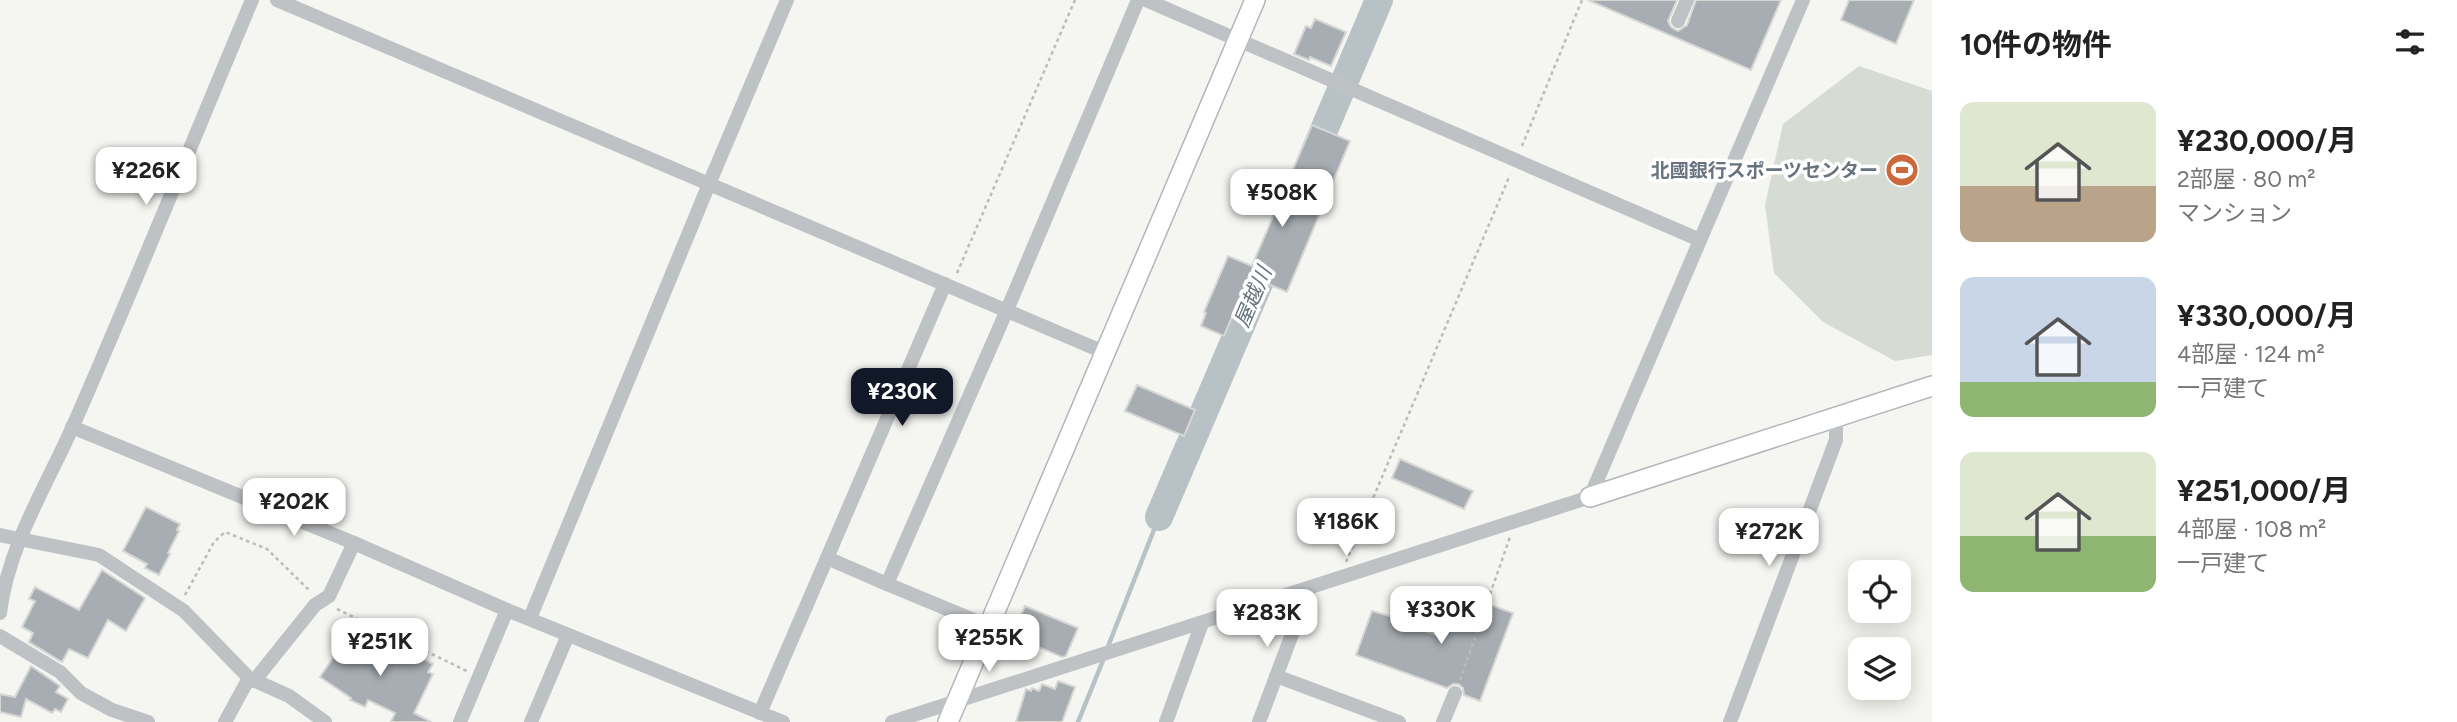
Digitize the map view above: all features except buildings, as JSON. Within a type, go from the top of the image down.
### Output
[{"type":"street","points":[[0,613],[3,588],[19,540],[72,427],[252,0]]},
{"type":"street","points":[[277,0],[1105,353]]},
{"type":"street","points":[[530,618],[788,0]]},
{"type":"street","points":[[887,584],[1138,0]]},
{"type":"street","points":[[1146,0],[1700,240]]},
{"type":"street","points":[[948,722],[1255,0]]},
{"type":"street","points":[[1678,21],[1686,0]]},
{"type":"street","points":[[1590,497],[1802,0]]},
{"type":"street","points":[[760,713],[948,285]]},
{"type":"street","points":[[892,722],[1932,386]]},
{"type":"street","points":[[1730,722],[1836,440],[1836,419]]},
{"type":"street","points":[[72,427],[354,543],[507,610],[783,722]]},
{"type":"street","points":[[0,535],[99,555],[184,611],[251,680],[289,696],[325,722]]},
{"type":"street","points":[[225,722],[251,680],[315,605],[329,596],[354,543]]},
{"type":"street","points":[[827,558],[988,625]]},
{"type":"street","points":[[1259,722],[1309,589]]},
{"type":"street","points":[[460,722],[507,610]]},
{"type":"street","points":[[1166,722],[1202,623]]},
{"type":"street","points":[[531,722],[568,635]]},
{"type":"street","points":[[0,636],[60,672],[81,693],[112,710],[148,722]]},
{"type":"street","points":[[1276,676],[1399,722]]},
{"type":"street","points":[[1443,722],[1455,693]]},
{"type":"path","points":[[948,285],[1075,0]]},
{"type":"path","points":[[1339,579],[1582,0]]},
{"type":"path","points":[[1455,693],[1516,521]]},
{"type":"shaded area","points":[[1859,66],[1932,91],[1932,355],[1895,361],[1823,322],[1774,273],[1765,205],[1783,124]]},
{"type":"waterway","name":"屋越川","points":[[1310,163],[1379,0]]},
{"type":"waterway","name":"屋越川","points":[[1159,517],[1275,246]]},
{"type":"waterway","points":[[1107,649],[1159,517]]},
{"type":"waterway","points":[[1078,722],[1104,658]]},
{"type":"place","name":"北國銀行スポーツセンター","points":[[1902,170]]}]
